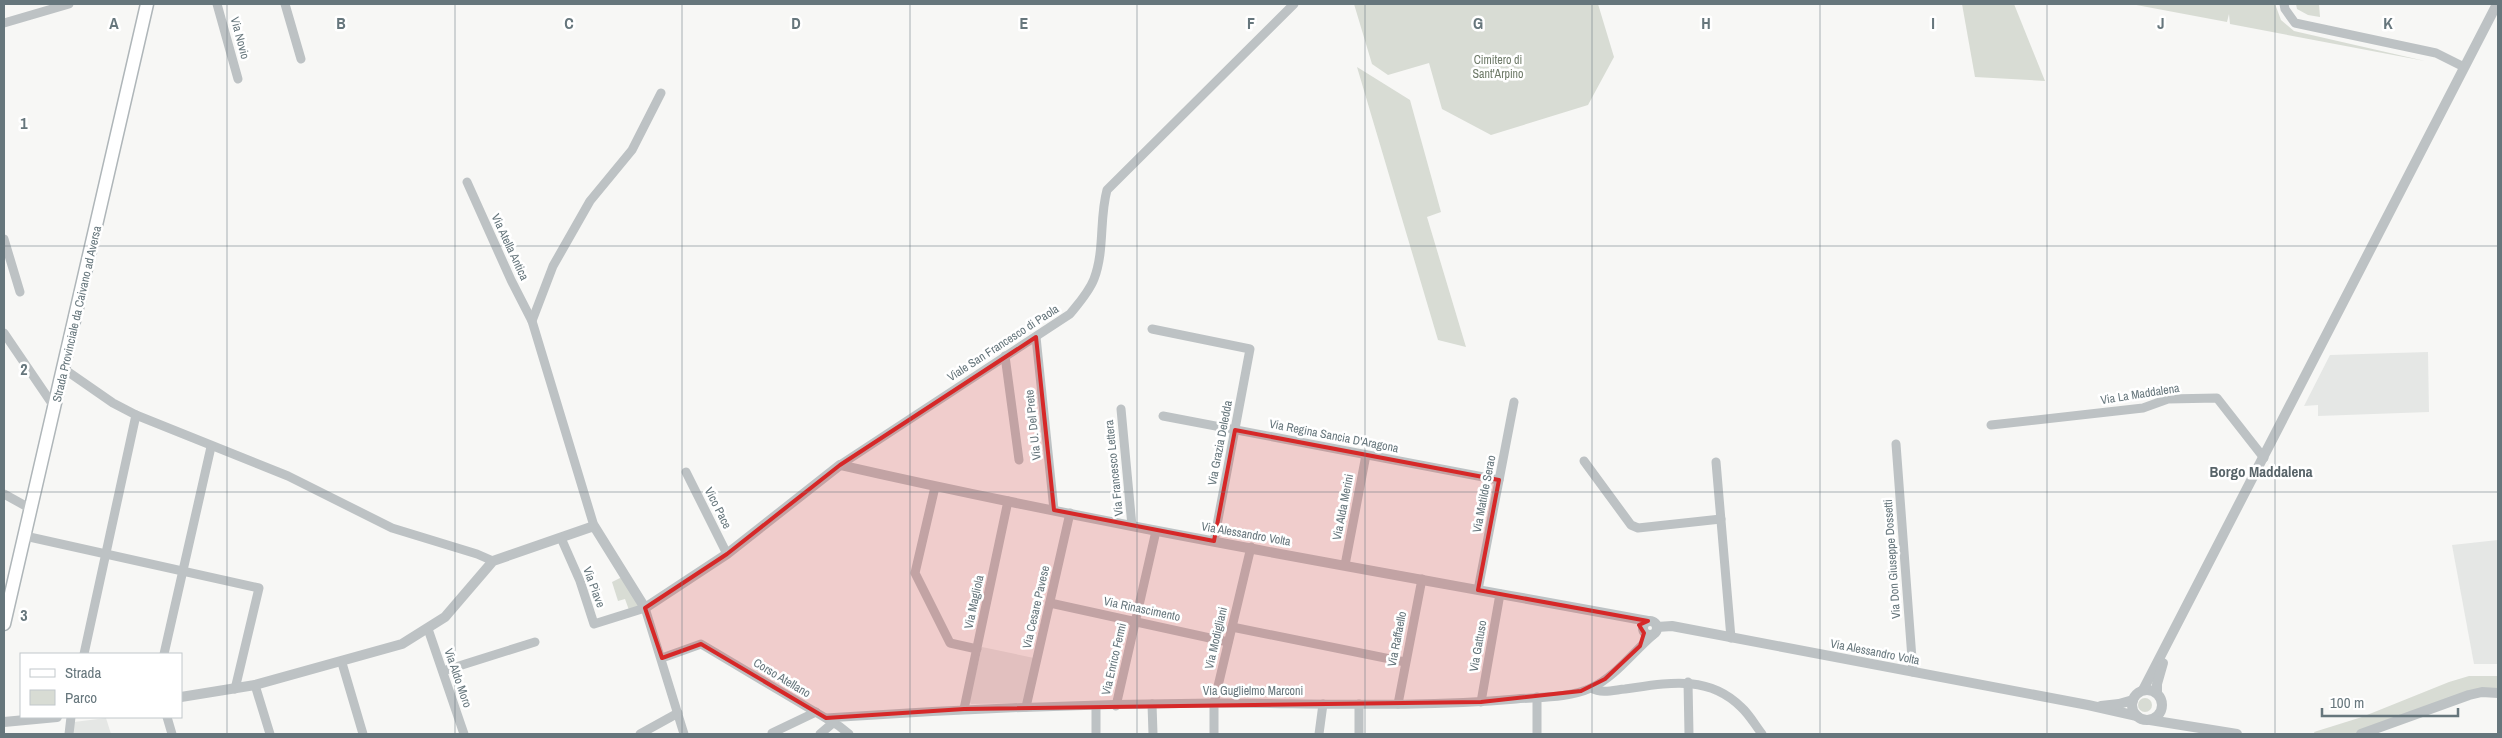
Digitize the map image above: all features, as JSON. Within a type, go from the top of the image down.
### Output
[{"type":"main road","name":"Strada Provinciale da Caivano ad Aversa","points":[[4,624],[147,4]]},
{"type":"street","points":[[5,20],[50,6],[69,4]]},
{"type":"street","name":"Via Novio","points":[[217,4],[238,79]]},
{"type":"street","points":[[285,4],[301,58]]},
{"type":"street","name":"Viale San Francesco di Paola","points":[[645,608],[727,554],[840,465],[1070,314],[1084,297],[1094,279],[1100,253],[1103,202],[1107,190],[1294,4]]},
{"type":"street","points":[[2284,4],[2284,9],[2295,23],[2436,53],[2464,68]]},
{"type":"street","points":[[2237,734],[2150,720],[2137,716],[2132,708],[2133,700],[2144,690],[2497,4]]},
{"type":"street","points":[[532,321],[553,266],[590,201],[632,150],[661,93]]},
{"type":"street","name":"Via Atella Antica","points":[[467,182],[511,280],[532,321],[594,526]]},
{"type":"street","points":[[4,239],[20,292]]},
{"type":"street","name":"Via Grazia Deledda","points":[[1152,329],[1250,349],[1214,541]]},
{"type":"street","points":[[4,333],[55,408]]},
{"type":"street","name":"Via U. Del Prete","points":[[1036,337],[1054,510]]},
{"type":"street","points":[[1005,356],[1019,460]]},
{"type":"street","points":[[64,369],[113,403],[136,415],[211,447],[288,476],[392,528],[477,554],[493,561]]},
{"type":"street","name":"Via La Maddalena","points":[[1991,425],[2142,408],[2168,399],[2218,398],[2264,458]]},
{"type":"street","name":"Via Matilde Serao","points":[[1478,590],[1514,402]]},
{"type":"street","name":"Via Francesco Lettera","points":[[1121,409],[1132,526]]},
{"type":"street","points":[[84,653],[136,415]]},
{"type":"street","name":"Via Regina Sancia D'Aragona","points":[[1163,416],[1499,480]]},
{"type":"street","name":"Via Don Giuseppe Dossetti","points":[[1896,444],[1913,672]]},
{"type":"street","points":[[164,653],[211,447]]},
{"type":"street","name":"Via Alda Merini","points":[[1345,565],[1366,455]]},
{"type":"street","points":[[1584,461],[1631,526],[1638,528],[1721,519]]},
{"type":"street","points":[[1716,462],[1731,638]]},
{"type":"street","name":"Via Alessandro Volta","points":[[840,465],[935,487],[1132,526],[1500,594],[1650,629],[1672,626],[2137,716]]},
{"type":"street","name":"Vico Pace","points":[[686,472],[727,554]]},
{"type":"street","points":[[935,487],[915,573],[950,643],[977,649]]},
{"type":"street","points":[[4,494],[31,509]]},
{"type":"street","name":"Via Magliola","points":[[964,709],[1008,501]]},
{"type":"street","name":"Via Cesare Pavese","points":[[1026,707],[1070,513]]},
{"type":"street","points":[[182,697],[255,686],[342,663],[402,644],[445,617],[493,561],[594,526],[645,608],[684,734]]},
{"type":"street","name":"Via Enrico Fermi","points":[[1116,706],[1156,530]]},
{"type":"street","points":[[25,536],[259,588],[235,689]]},
{"type":"street","name":"Via Piave","points":[[561,538],[580,582],[594,624],[645,608]]},
{"type":"street","name":"Via Modigliani","points":[[1214,734],[1214,703],[1251,547]]},
{"type":"street","name":"Via Raffaello","points":[[1398,704],[1422,579]]},
{"type":"street","name":"Via Gattuso","points":[[1481,702],[1500,594]]},
{"type":"street","name":"Via Rinascimento","points":[[1050,603],[1136,620],[1228,642]]},
{"type":"street","points":[[1232,627],[1405,662]]},
{"type":"street","name":"Via Aldo Moro","points":[[428,629],[464,734]]},
{"type":"street","name":"Via Guglielmo Marconi","points":[[829,720],[848,716],[964,709],[1214,703],[1398,704],[1481,702],[1569,694],[1591,688],[1605,679],[1640,646],[1650,629]]},
{"type":"street","points":[[442,671],[535,642]]},
{"type":"street","name":"Corso Atellano","points":[[662,658],[701,644],[850,734]]},
{"type":"street","points":[[2150,720],[2158,716],[2162,708],[2161,700],[2157,693],[2157,684],[2168,644]]},
{"type":"street","points":[[342,663],[364,734]]},
{"type":"street","points":[[1688,682],[1689,734]]},
{"type":"street","points":[[1591,688],[1607,691],[1688,682],[1705,685],[1733,700],[1742,708],[1762,734]]},
{"type":"street","points":[[255,686],[270,734]]},
{"type":"street","points":[[2144,690],[2157,693]]},
{"type":"street","points":[[2361,734],[2469,695],[2482,692],[2498,693]]},
{"type":"street","points":[[1537,697],[1537,734]]},
{"type":"street","name":"Via Alessandro Volta","points":[[2088,705],[2119,704],[2133,700]]},
{"type":"street","points":[[1152,704],[1153,734]]},
{"type":"street","points":[[1319,734],[1323,704]]},
{"type":"street","points":[[1359,734],[1360,704]]},
{"type":"street","points":[[1096,706],[1096,734]]},
{"type":"street","points":[[2162,708],[2173,720],[2184,725]]},
{"type":"street","points":[[772,733],[816,712]]},
{"type":"street","points":[[640,734],[678,713]]},
{"type":"street","points":[[848,716],[850,734]]},
{"type":"street","points":[[4,722],[46,718]]},
{"type":"street","points":[[69,734],[71,718]]},
{"type":"street","points":[[167,718],[172,734]]},
{"type":"street","points":[[820,734],[829,720]]},
{"type":"highlighted area","points":[[1036,337],[1054,510],[1214,541],[1235,430],[1499,480],[1478,590],[1648,621],[1639,625],[1644,633],[1640,646],[1605,679],[1581,691],[1537,697],[1481,702],[964,709],[826,718],[701,644],[662,658],[645,608],[727,554],[840,465]]},
{"type":"shaded area","points":[[2428,352],[2429,412],[2318,416],[2318,405],[2304,406],[2330,355]]},
{"type":"shaded area","points":[[2498,540],[2498,664],[2474,664],[2452,545]]},
{"type":"shaded area","points":[[982,647],[1034,658],[1024,703],[971,704],[969,701]]},
{"type":"shaded area","points":[[106,718],[111,734],[73,734],[74,722]]},
{"type":"green space","name":"Cimitero di Sant'Arpino","points":[[1354,4],[1598,4],[1614,57],[1588,105],[1491,135],[1442,109],[1429,63],[1388,75],[1372,64]]},
{"type":"green space","points":[[1962,4],[2014,4],[2045,81],[1975,77]]},
{"type":"green space","points":[[2131,4],[2275,4],[2281,20],[2294,31],[2425,61],[2230,24],[2229,14],[2227,22]]},
{"type":"green space","points":[[2296,4],[2319,4],[2320,17],[2308,15],[2297,9]]},
{"type":"green space","points":[[1357,67],[1410,100],[1441,212],[1427,217],[1466,347],[1438,340]]},
{"type":"green space","points":[[624,576],[643,605],[629,610],[625,599],[618,601],[612,582]]},
{"type":"green space","points":[[2469,676],[2498,676],[2498,689],[2393,720],[2356,734],[2315,734],[2314,732],[2362,717],[2449,682]]},
{"type":"green space","points":[[2142,698],[2148,698],[2152,705],[2148,712],[2142,712],[2138,708],[2138,702]]},
{"type":"district","name":"Borgo Maddalena","points":[[2261,472]]}]
